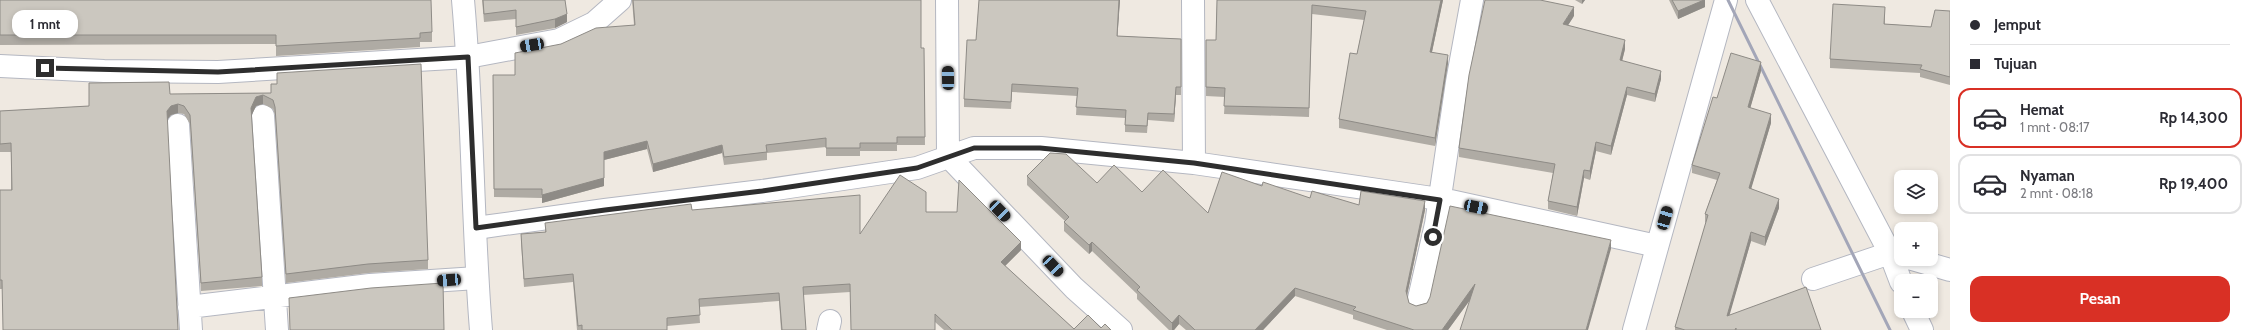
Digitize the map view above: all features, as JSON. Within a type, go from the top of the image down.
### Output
[{"type":"street","points":[[463,0],[468,57],[477,278],[481,330]]},
{"type":"street","points":[[0,66],[104,71],[218,72],[468,57],[559,40],[577,33],[594,23],[620,0]]},
{"type":"street","points":[[947,0],[948,156],[1074,288],[1121,330]]},
{"type":"street","points":[[1193,0],[1194,163]]},
{"type":"street","points":[[1418,303],[1440,200],[1456,82],[1472,0]]},
{"type":"street","points":[[1634,330],[1726,0]]},
{"type":"street","points":[[1757,0],[1894,252]]},
{"type":"street","points":[[263,116],[276,295],[277,330]]},
{"type":"street","points":[[178,125],[191,330]]},
{"type":"street","points":[[476,228],[853,178],[917,168],[974,148],[1040,148],[1194,163],[1440,200],[1657,246]]},
{"type":"street","points":[[1813,279],[1894,254]]},
{"type":"street","points":[[1936,266],[1950,270]]},
{"type":"street","points":[[190,307],[276,295],[407,282],[477,278]]},
{"type":"street","points":[[1916,318],[1922,330]]},
{"type":"building","points":[[0,0],[431,0],[432,32],[420,33],[420,38],[276,46],[276,35],[0,35]]},
{"type":"building","points":[[483,0],[565,0],[567,14],[555,19],[516,27],[516,10],[484,14]]},
{"type":"building","points":[[633,0],[921,0],[921,48],[924,48],[925,137],[897,137],[897,143],[860,143],[860,148],[826,148],[826,138],[766,145],[767,152],[724,157],[722,145],[653,164],[647,141],[604,152],[604,178],[542,195],[542,189],[494,189],[493,75],[515,75],[515,53],[561,44],[596,28],[635,25]]},
{"type":"building","points":[[979,0],[1119,0],[1117,36],[1181,39],[1181,87],[1176,87],[1174,114],[1148,113],[1147,126],[1125,125],[1126,110],[1076,107],[1078,88],[1012,84],[1011,102],[964,99],[967,40],[976,40]]},
{"type":"building","points":[[1217,0],[1441,0],[1430,52],[1448,55],[1435,138],[1339,119],[1350,53],[1357,54],[1366,11],[1312,5],[1309,108],[1224,106],[1225,88],[1206,87],[1206,40],[1216,40]]},
{"type":"building","points":[[1485,0],[1540,0],[1574,7],[1563,24],[1625,40],[1620,60],[1661,71],[1655,94],[1627,87],[1611,146],[1596,142],[1590,171],[1584,170],[1577,207],[1548,201],[1555,164],[1459,148],[1469,75]]},
{"type":"building","points":[[1672,0],[1704,0],[1678,11]]},
{"type":"building","points":[[1833,4],[1885,7],[1884,24],[1931,27],[1935,10],[1950,11],[1950,77],[1920,69],[1922,65],[1830,59]]},
{"type":"building","points":[[1731,53],[1761,62],[1748,107],[1771,114],[1749,188],[1779,199],[1765,237],[1751,232],[1727,316],[1806,287],[1821,330],[1736,330],[1736,328],[1735,330],[1685,330],[1675,327],[1708,215],[1705,214],[1720,173],[1692,165],[1713,97],[1717,98]]},
{"type":"building","points":[[421,64],[428,260],[368,264],[286,274],[275,107],[273,100],[263,95],[256,97],[251,108],[262,277],[201,283],[190,115],[184,106],[178,104],[171,106],[167,111],[178,330],[3,330],[2,280],[0,280],[0,190],[12,190],[11,143],[0,144],[0,111],[89,106],[89,83],[169,82],[170,94],[271,93],[271,84],[277,84],[277,73]]},
{"type":"building","points":[[1050,153],[1066,154],[1097,183],[1114,165],[1142,192],[1163,170],[1208,213],[1222,172],[1262,186],[1263,182],[1310,198],[1312,191],[1359,205],[1361,191],[1425,201],[1406,291],[1409,303],[1416,306],[1427,303],[1430,297],[1450,206],[1611,240],[1586,330],[1460,330],[1475,284],[1442,330],[1414,330],[1353,310],[1356,307],[1295,288],[1255,330],[1195,330],[1179,315],[1172,323],[1137,290],[1140,287],[1092,242],[1089,245],[1064,222],[1069,217],[1027,176]]},
{"type":"building","points":[[900,175],[926,192],[926,212],[957,212],[959,180],[1021,242],[1001,262],[1074,329],[1088,315],[1101,328],[1105,324],[1111,330],[952,330],[935,314],[935,330],[851,330],[850,284],[803,287],[806,330],[782,330],[779,293],[699,299],[700,315],[667,318],[667,330],[582,330],[582,325],[578,326],[573,274],[524,279],[521,234],[546,232],[545,223],[691,204],[692,210],[860,195],[860,234]]},
{"type":"building","points":[[443,283],[444,330],[290,330],[289,298],[371,288]]},
{"type":"railway","points":[[1728,0],[1890,330]]},
{"type":"route","points":[[45,68],[104,71],[218,72],[468,57],[476,228],[605,210],[762,191],[917,168],[974,148],[1040,148],[1194,163],[1440,200],[1433,237]]}]
